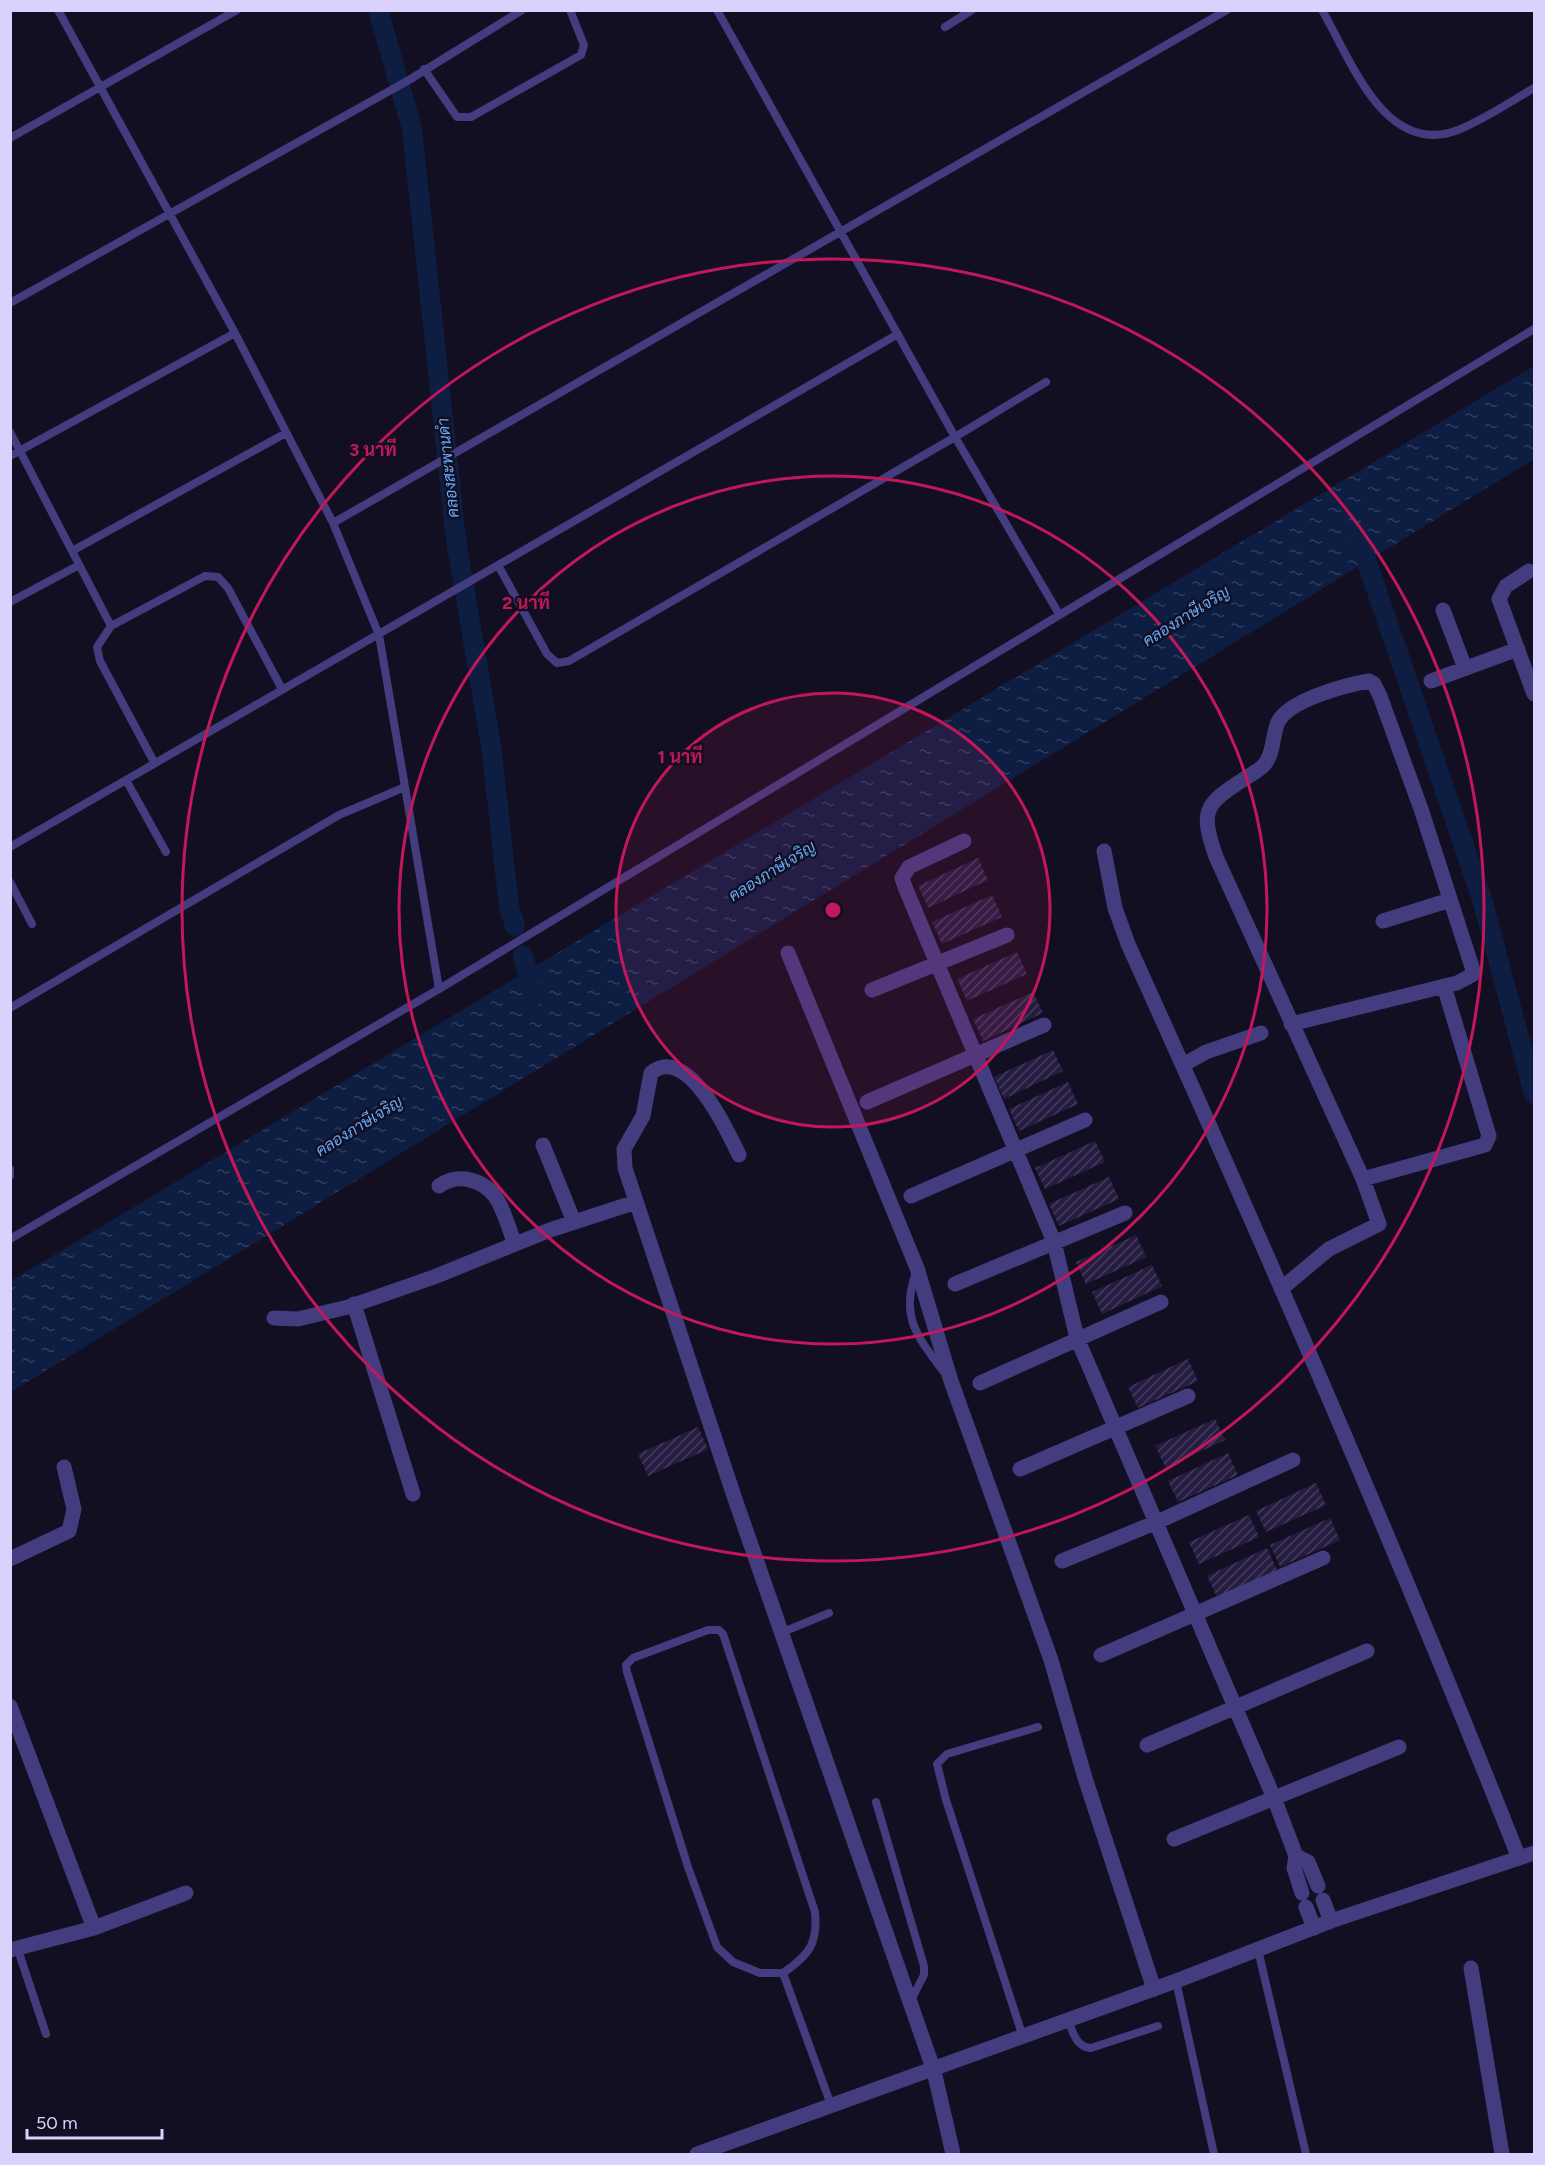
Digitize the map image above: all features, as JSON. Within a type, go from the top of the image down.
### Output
[{"type":"street","points":[[1529,571],[1506,586],[1499,599],[1534,694]]},
{"type":"street","points":[[1443,610],[1465,668]]},
{"type":"street","points":[[1431,681],[1518,649]]},
{"type":"street","points":[[1281,1289],[1329,1249],[1379,1224],[1363,1179],[1291,1024],[1216,857],[1208,835],[1209,805],[1216,796],[1263,766],[1268,759],[1278,723],[1285,712],[1326,692],[1350,684],[1369,681],[1374,684],[1421,809],[1473,970],[1472,975],[1467,980],[1291,1024]]},
{"type":"street","points":[[964,841],[909,867],[902,878],[1054,1242],[1077,1338],[1274,1798],[1296,1856],[1294,1868],[1314,1928]]},
{"type":"street","points":[[1104,851],[1115,908],[1128,944],[1281,1289],[1465,1723],[1519,1858]]},
{"type":"street","points":[[1383,921],[1450,900]]},
{"type":"street","points":[[872,990],[1007,935]]},
{"type":"street","points":[[788,953],[917,1268],[951,1381],[1051,1660],[1085,1778],[1154,1989]]},
{"type":"street","points":[[1363,1179],[1485,1145],[1488,1142],[1489,1136],[1444,986]]},
{"type":"street","points":[[867,1102],[1044,1025]]},
{"type":"street","points":[[1183,1065],[1206,1052],[1261,1033]]},
{"type":"street","points":[[739,1155],[724,1125],[698,1086],[675,1066],[657,1068],[651,1073],[643,1116],[624,1149],[625,1168],[934,2070],[953,2154]]},
{"type":"street","points":[[910,1196],[1014,1149],[1086,1120]]},
{"type":"street","points":[[543,1145],[574,1222]]},
{"type":"street","points":[[438,1186],[460,1178],[480,1181],[490,1188],[515,1244]]},
{"type":"street","points":[[274,1318],[298,1319],[354,1305],[574,1222],[636,1202]]},
{"type":"street","points":[[956,1284],[1125,1212]]},
{"type":"street","points":[[980,1383],[1161,1302]]},
{"type":"street","points":[[354,1305],[414,1494]]},
{"type":"street","points":[[1020,1469],[1188,1396]]},
{"type":"street","points":[[1062,1561],[1157,1522],[1293,1460]]},
{"type":"street","points":[[10,1559],[69,1531],[74,1509],[64,1467]]},
{"type":"street","points":[[1101,1655],[1323,1558]]},
{"type":"street","points":[[1147,1745],[1233,1706],[1367,1651]]},
{"type":"street","points":[[10,1706],[94,1928]]},
{"type":"street","points":[[1174,1839],[1399,1747]]},
{"type":"street","points":[[697,2154],[1068,2021],[1331,1921],[1534,1853]]},
{"type":"street","points":[[1296,1856],[1308,1862],[1331,1921]]},
{"type":"street","points":[[14,1949],[94,1928],[186,1893]]},
{"type":"street","points":[[1471,1968],[1502,2154]]},
{"type":"lane","points":[[58,10],[235,333],[333,523],[379,635],[439,990]]},
{"type":"lane","points":[[10,138],[237,10]]},
{"type":"lane","points":[[10,303],[409,80],[522,10]]},
{"type":"lane","points":[[424,69],[457,117],[471,117],[581,55],[584,45],[570,10]]},
{"type":"lane","points":[[717,10],[955,437],[1059,614]]},
{"type":"lane","points":[[945,27],[972,10]]},
{"type":"lane","points":[[333,523],[1227,10]]},
{"type":"lane","points":[[1322,10],[1374,102],[1391,121],[1408,130],[1434,135],[1457,130],[1534,88]]},
{"type":"lane","points":[[10,1239],[439,990],[1534,329]]},
{"type":"lane","points":[[10,456],[235,333]]},
{"type":"lane","points":[[10,847],[898,334]]},
{"type":"lane","points":[[498,565],[547,654],[557,663],[568,661],[1046,382]]},
{"type":"lane","points":[[10,432],[111,626]]},
{"type":"lane","points":[[72,550],[286,433]]},
{"type":"lane","points":[[10,602],[79,565]]},
{"type":"lane","points":[[154,762],[100,662],[97,647],[111,626],[205,576],[218,577],[228,588],[282,689]]},
{"type":"lane","points":[[126,780],[166,852]]},
{"type":"lane","points":[[10,1008],[339,815],[405,787]]},
{"type":"lane","points":[[10,882],[32,924]]},
{"type":"lane","points":[[10,1169],[10,1176]]},
{"type":"lane","points":[[783,1632],[829,1613]]},
{"type":"lane","points":[[708,1630],[719,1630],[723,1634],[815,1912],[817,1929],[805,1957],[783,1972],[759,1973],[733,1962],[717,1947],[688,1867],[627,1672],[626,1665],[633,1658],[708,1630]]},
{"type":"lane","points":[[1023,2037],[946,1800],[937,1764],[947,1754],[1038,1727]]},
{"type":"lane","points":[[876,1802],[924,1966],[924,1975],[910,2002]]},
{"type":"lane","points":[[14,1949],[46,2034]]},
{"type":"lane","points":[[1258,1950],[1306,2154]]},
{"type":"lane","points":[[783,1972],[831,2105]]},
{"type":"lane","points":[[1176,1981],[1214,2154]]},
{"type":"lane","points":[[1068,2021],[1078,2043],[1083,2047],[1091,2048],[1158,2026]]},
{"type":"water","name":"คลองภาษีเจริญ","points":[[1534,366],[1534,459],[11,1392],[11,1281]]},
{"type":"building","points":[[978,858],[988,880],[928,908],[918,886]]},
{"type":"building","points":[[992,895],[1002,917],[942,944],[932,922]]},
{"type":"building","points":[[1017,952],[1027,974],[967,1001],[957,979]]},
{"type":"building","points":[[1033,992],[1043,1013],[983,1041],[973,1019]]},
{"type":"building","points":[[1053,1050],[1063,1071],[1004,1099],[994,1077]]},
{"type":"building","points":[[1068,1082],[1078,1104],[1019,1131],[1009,1109]]},
{"type":"building","points":[[1095,1141],[1105,1162],[1045,1189],[1035,1168]]},
{"type":"building","points":[[1109,1177],[1119,1199],[1059,1226],[1049,1204]]},
{"type":"building","points":[[1136,1235],[1146,1257],[1086,1284],[1076,1262]]},
{"type":"building","points":[[1152,1265],[1162,1286],[1102,1314],[1092,1292]]},
{"type":"building","points":[[1188,1359],[1198,1381],[1138,1408],[1128,1387]]},
{"type":"building","points":[[1215,1419],[1225,1440],[1166,1468],[1155,1446]]},
{"type":"building","points":[[698,1427],[708,1449],[648,1476],[638,1454]]},
{"type":"building","points":[[1228,1453],[1238,1475],[1178,1502],[1168,1481]]},
{"type":"building","points":[[1316,1483],[1326,1505],[1266,1532],[1256,1511]]},
{"type":"building","points":[[1249,1515],[1259,1537],[1199,1564],[1189,1542]]},
{"type":"building","points":[[1330,1518],[1340,1540],[1280,1567],[1270,1545]]},
{"type":"building","points":[[1267,1548],[1277,1570],[1217,1597],[1207,1576]]},
{"type":"waterway","name":"คลองสะพานดำ","points":[[378,10],[412,129],[456,540],[492,752],[509,907],[515,926]]},
{"type":"waterway","points":[[1358,536],[1482,899],[1534,1094]]},
{"type":"waterway","name":"คลองสะพานดำ","points":[[523,956],[534,996]]}]
